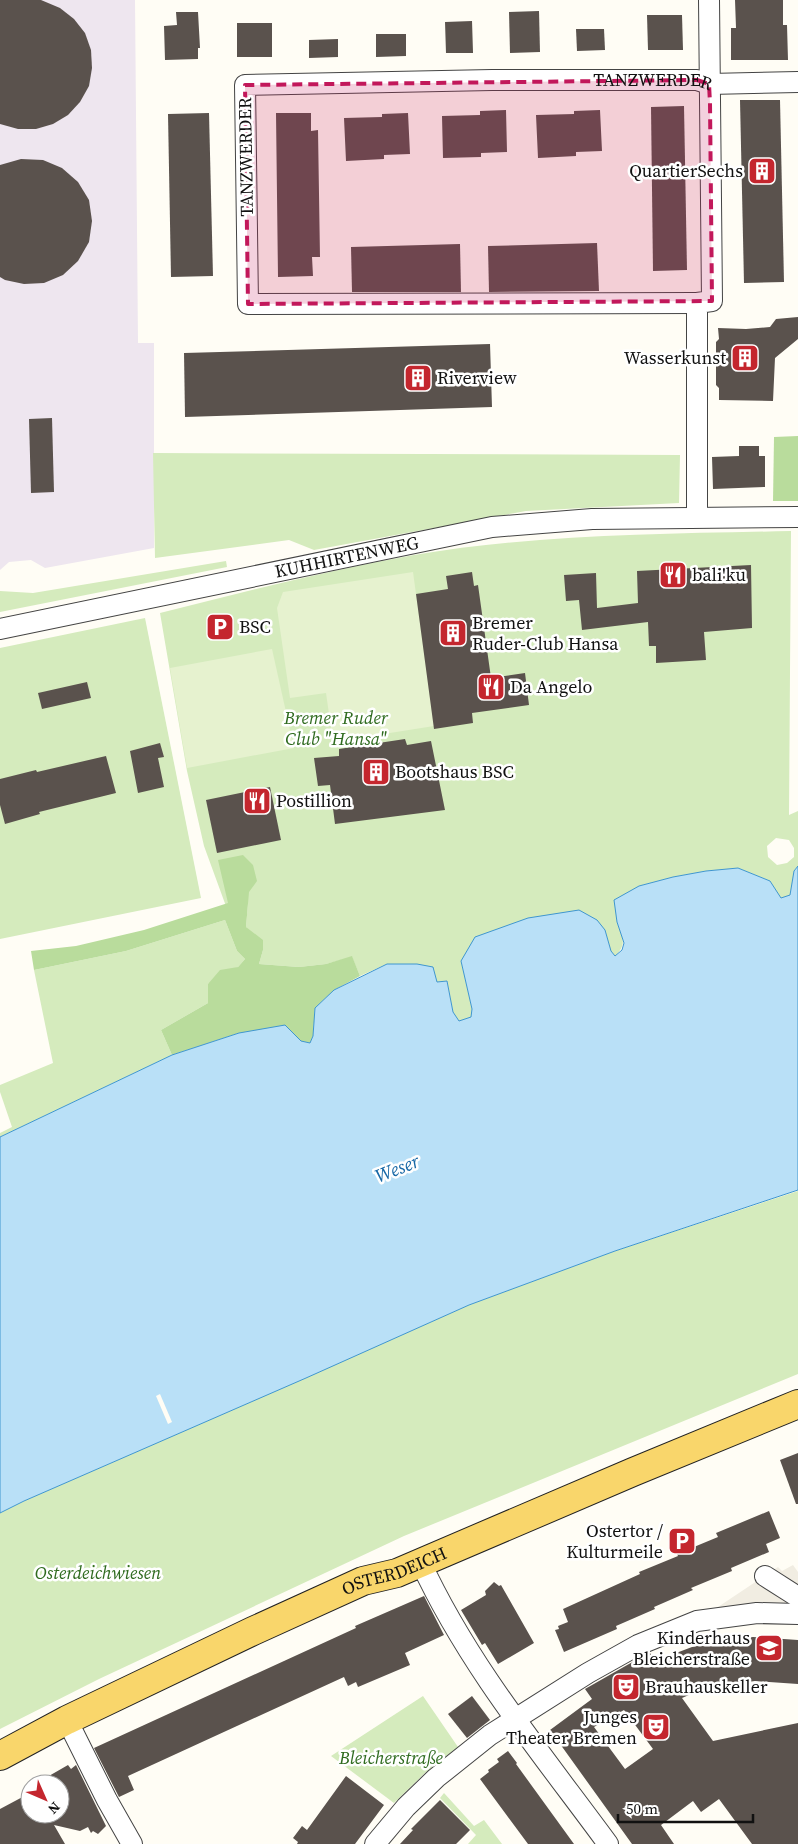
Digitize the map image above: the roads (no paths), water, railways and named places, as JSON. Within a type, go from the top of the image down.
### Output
[{"type":"main road","name":"OSTERDEICH","points":[[0,1756],[67,1720],[354,1585],[397,1573],[798,1404]]},
{"type":"street","points":[[697,517],[697,303],[712,301],[709,0]]},
{"type":"street","name":"TANZWERDER","points":[[697,303],[248,304],[245,85],[492,80],[696,80],[709,84],[798,82]]},
{"type":"street","name":"KUHHIRTENWEG","points":[[0,630],[492,527],[592,519],[798,517]]},
{"type":"street","points":[[421,1562],[464,1644],[608,1844]]},
{"type":"street","points":[[765,1576],[797,1609]]},
{"type":"street","points":[[375,1844],[400,1812],[436,1778],[490,1735],[588,1673],[638,1645],[697,1621],[797,1609]]},
{"type":"street","points":[[67,1720],[107,1800],[132,1844]]},
{"type":"water","name":"Weser","points":[[798,866],[798,1190],[615,1251],[469,1305],[0,1513],[0,1137],[172,1055],[239,1033],[285,1025],[301,1041],[310,1043],[313,1036],[315,1008],[334,990],[387,964],[417,964],[433,967],[437,982],[447,981],[453,1012],[459,1021],[471,1017],[472,1009],[461,961],[475,937],[528,918],[579,910],[597,920],[605,930],[611,951],[615,956],[622,950],[624,943],[617,922],[614,900],[639,886],[706,871],[738,868],[770,881],[781,898],[790,895],[794,871]]},
{"type":"place","name":"QuartierSechs","points":[[762,171]]},
{"type":"place","name":"Wasserkunst","points":[[745,358]]},
{"type":"place","name":"Riverview","points":[[418,378]]},
{"type":"place","name":"bali'ku","points":[[673,575]]},
{"type":"place","name":"BSC","points":[[220,627]]},
{"type":"place","name":"Bremer Ruder-Club Hansa","points":[[453,633]]},
{"type":"place","name":"Da Angelo","points":[[491,687]]},
{"type":"place","name":"Bootshaus BSC","points":[[376,772]]},
{"type":"place","name":"Postillion","points":[[257,801]]},
{"type":"place","name":"Ostertor / Kulturmeile","points":[[682,1541]]},
{"type":"place","name":"Kinderhaus Bleicherstraße","points":[[769,1648]]},
{"type":"place","name":"Brauhauskeller","points":[[626,1687]]},
{"type":"place","name":"Junges Theater Bremen","points":[[656,1727]]},
{"type":"park label","name":"Bremer Ruder Club \"Hansa\"","points":[[336,728]]},
{"type":"park label","name":"Osterdeichwiesen","points":[[98,1573]]},
{"type":"park label","name":"Bleicherstraße","points":[[391,1758]]}]
